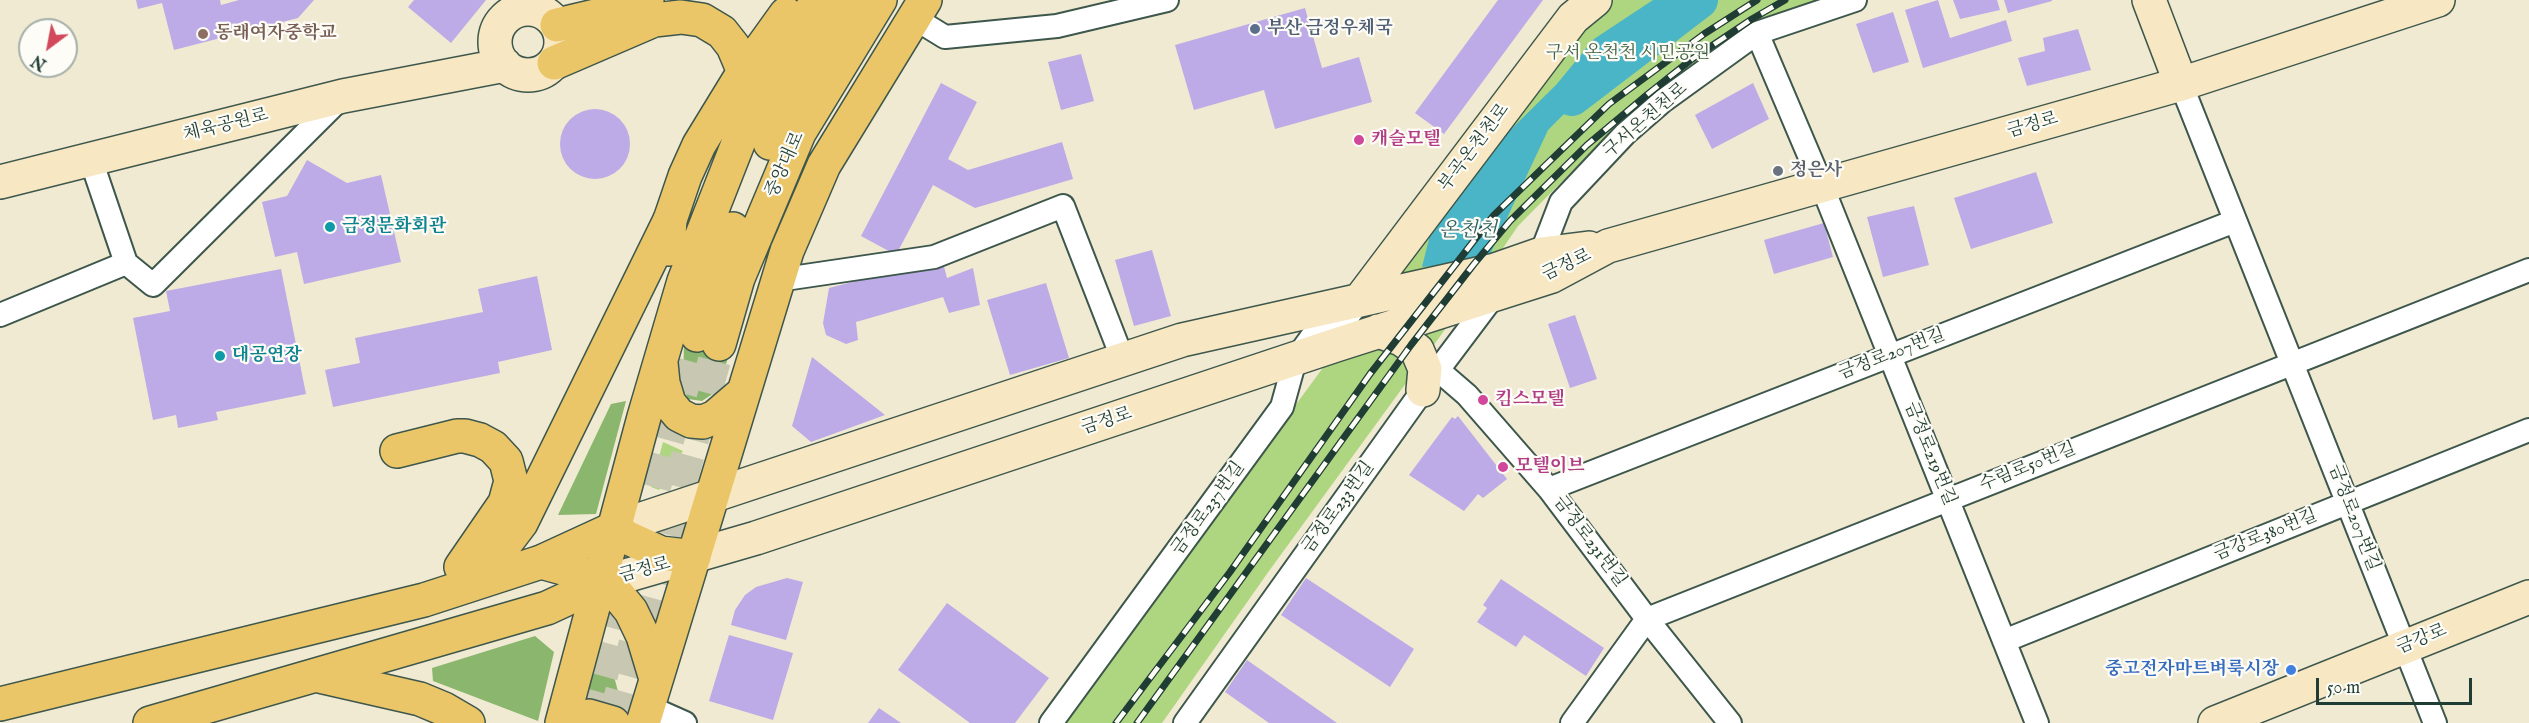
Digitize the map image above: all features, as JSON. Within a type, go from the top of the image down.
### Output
[{"type":"main road","points":[[546,11],[561,45],[559,56],[545,71],[533,75],[521,74],[500,53],[496,31],[504,18],[513,12],[546,11],[618,11],[647,0]]},
{"type":"main road","points":[[424,600],[454,587],[471,576],[496,556],[514,534],[670,220],[685,176],[699,146],[744,72],[795,0]]},
{"type":"main road","points":[[562,723],[684,281],[748,118],[796,33],[818,0]]},
{"type":"main road","name":"중앙대로","points":[[849,0],[776,128],[716,272],[708,340],[738,278],[799,134],[880,0]]},
{"type":"main road","name":"부곡온천천로","points":[[1365,298],[1573,18],[1595,0]]},
{"type":"main road","points":[[2149,0],[2181,84]]},
{"type":"main road","name":"금정로","points":[[601,583],[694,557],[1378,331],[1487,288],[1541,254],[1608,246],[1822,186],[2181,84],[2438,0]]},
{"type":"main road","points":[[650,703],[787,251],[824,165],[919,9]]},
{"type":"main road","points":[[554,63],[654,20],[681,17],[702,20],[722,32],[733,46],[744,72]]},
{"type":"main road","name":"체육공원로","points":[[0,182],[343,96],[453,75],[500,53]]},
{"type":"main road","points":[[670,220],[661,359],[666,395],[674,410],[684,418],[696,422],[710,420],[743,393]]},
{"type":"main road","name":"금정로","points":[[615,528],[1182,340],[1365,298],[1487,288],[1552,276],[1608,246]]},
{"type":"main road","points":[[1378,331],[1401,339],[1417,350],[1430,380]]},
{"type":"main road","points":[[397,451],[457,436],[473,437],[498,452],[506,461],[510,474],[508,496],[496,520],[459,569],[424,600]]},
{"type":"main road","points":[[615,528],[626,537],[661,553],[694,557]]},
{"type":"main road","points":[[0,704],[424,600],[541,562],[615,528]]},
{"type":"main road","points":[[541,562],[581,573],[601,583],[618,595],[631,611],[648,649],[650,703]]},
{"type":"main road","points":[[150,723],[547,608],[601,583]]},
{"type":"main road","name":"금강로","points":[[2215,723],[2529,597]]},
{"type":"main road","points":[[0,681],[192,658]]},
{"type":"main road","points":[[0,721],[192,658]]},
{"type":"main road","points":[[314,675],[420,699],[468,723]]},
{"type":"main road","points":[[574,723],[589,716],[613,723]]},
{"type":"street","points":[[919,9],[945,36],[1057,27],[1167,0]]},
{"type":"street","name":"구서온천천로","points":[[1541,254],[1561,202],[1625,134],[1663,101],[1757,33],[1855,0]]},
{"type":"street","name":"금정로219번길","points":[[1757,33],[1822,186],[2037,723]]},
{"type":"street","name":"금정로207번길","points":[[2181,84],[2435,723]]},
{"type":"street","points":[[91,160],[126,263],[153,285],[343,96]]},
{"type":"street","points":[[778,280],[934,257],[1063,206],[1123,360]]},
{"type":"street","name":"금정로207번길","points":[[1549,489],[2235,221]]},
{"type":"street","points":[[0,315],[126,263]]},
{"type":"street","name":"수림로50번길","points":[[1647,619],[2529,270]]},
{"type":"street","name":"금정로233번길","points":[[1185,723],[1430,380],[1487,288]]},
{"type":"street","name":"금정로237번길","points":[[1051,723],[1282,407],[1295,360],[1313,335],[1343,323],[1365,298]]},
{"type":"street","name":"금정로231번길","points":[[1430,380],[1467,395],[1549,489],[1647,619],[1730,723]]},
{"type":"street","name":"금강로380번길","points":[[2004,641],[2529,430]]},
{"type":"street","points":[[1572,723],[1647,619]]},
{"type":"street","points":[[650,703],[685,723]]},
{"type":"green space","name":"구서 온천천 시민공원","points":[[1608,0],[1831,0],[1723,50],[1596,147],[1518,226],[1162,723],[1065,723],[1108,660],[1464,176]]},
{"type":"green space","points":[[684,341],[696,348],[730,352],[717,391],[702,401],[688,399],[683,387]]},
{"type":"green space","points":[[626,401],[596,514],[558,515],[611,404]]},
{"type":"green space","points":[[663,442],[683,451],[659,490],[651,487]]},
{"type":"green space","points":[[535,636],[554,652],[538,721],[433,681],[432,668]]},
{"type":"green space","points":[[597,653],[608,653],[622,707],[584,699]]},
{"type":"water","name":"온천천","points":[[1653,0],[1705,0],[1640,38],[1548,130],[1487,261],[1422,267],[1431,231],[1487,153],[1556,85],[1594,39]]},
{"type":"building","name":"동래여자중학교","points":[[136,0],[220,0],[221,5],[239,0],[314,0],[298,18],[174,50],[162,3],[138,9]]},
{"type":"building","points":[[414,0],[486,0],[451,43],[408,7]]},
{"type":"building","points":[[1498,0],[1543,0],[1444,134],[1415,113]]},
{"type":"building","points":[[1938,0],[1950,38],[2006,20],[2012,41],[1923,68],[1905,10]]},
{"type":"building","points":[[1953,0],[1997,0],[2000,10],[1960,19]]},
{"type":"building","points":[[2004,0],[2052,0],[2052,1],[2008,13]]},
{"type":"building","points":[[1305,8],[1322,68],[1359,57],[1372,102],[1275,129],[1264,90],[1194,110],[1175,45]]},
{"type":"building","points":[[1893,12],[1909,62],[1873,73],[1856,24]]},
{"type":"building","points":[[2078,29],[2091,70],[2027,86],[2018,58],[2045,51],[2043,38]]},
{"type":"building","points":[[1081,54],[1094,101],[1061,110],[1048,62]]},
{"type":"building","points":[[941,83],[977,102],[948,159],[968,170],[1062,142],[1073,179],[975,208],[933,185],[896,255],[861,236]]},
{"type":"building","points":[[1753,83],[1769,119],[1712,149],[1695,115]]},
{"type":"building","points":[[602,109],[615,115],[624,124],[628,130],[630,144],[628,158],[620,169],[609,177],[588,179],[570,169],[562,158],[560,137],[570,119],[581,111]]},
{"type":"building","name":"금정문화회관","points":[[307,160],[347,183],[381,175],[401,262],[304,284],[297,252],[275,257],[262,202],[287,196]]},
{"type":"building","points":[[2036,172],[2053,223],[1971,249],[1954,198]]},
{"type":"building","points":[[1914,206],[1929,265],[1883,277],[1867,217]]},
{"type":"building","points":[[1824,223],[1833,257],[1774,274],[1764,240]]},
{"type":"building","points":[[1152,250],[1171,316],[1134,326],[1115,260]]},
{"type":"building","points":[[942,259],[947,278],[973,268],[980,305],[949,313],[943,297],[856,322],[858,340],[846,344],[826,335],[823,323],[829,288]]},
{"type":"building","name":"대공연장","points":[[281,269],[306,394],[216,412],[218,420],[178,428],[176,415],[153,420],[133,318],[170,311],[166,291]]},
{"type":"building","points":[[537,276],[552,350],[498,362],[500,373],[333,407],[325,370],[360,363],[355,338],[483,312],[478,289]]},
{"type":"building","points":[[1046,283],[1069,358],[1010,375],[987,300]]},
{"type":"building","points":[[1575,315],[1597,379],[1570,388],[1548,324]]},
{"type":"building","points":[[812,357],[885,415],[811,442],[792,426]]},
{"type":"building","points":[[1458,416],[1507,479],[1483,498],[1478,494],[1464,511],[1409,475],[1452,417],[1455,419]]},
{"type":"building","points":[[787,578],[803,582],[786,640],[731,625],[735,610],[745,595],[756,587]]},
{"type":"building","points":[[1306,578],[1414,649],[1390,687],[1281,615]]},
{"type":"building","points":[[1501,579],[1604,648],[1586,676],[1524,635],[1516,647],[1477,622],[1487,608],[1483,605]]},
{"type":"building","points":[[947,603],[1049,678],[1015,723],[970,723],[898,670]]},
{"type":"building","points":[[729,635],[793,653],[773,720],[709,701]]},
{"type":"building","points":[[1247,660],[1337,723],[1269,723],[1225,692]]},
{"type":"building","points":[[879,708],[901,723],[868,723]]},
{"type":"waterway","name":"온천천","points":[[1572,97],[1699,0]]},
{"type":"tunnel","points":[[588,723],[697,335]]},
{"type":"tunnel","points":[[613,723],[719,344]]},
{"type":"railway","points":[[1116,723],[1230,572],[1370,374],[1494,215],[1609,104],[1704,34],[1757,0]]},
{"type":"railway","points":[[1137,723],[1411,345],[1510,221],[1587,145],[1648,94],[1692,59],[1785,0]]},
{"type":"place","name":"부산 금정우체국","points":[[1255,29]]},
{"type":"place","name":"동래여자중학교","points":[[203,34]]},
{"type":"place","name":"캐슬모텔","points":[[1359,140]]},
{"type":"place","name":"정은사","points":[[1778,171]]},
{"type":"place","name":"금정문화회관","points":[[330,227]]},
{"type":"place","name":"대공연장","points":[[220,356]]},
{"type":"place","name":"킴스모텔","points":[[1483,400]]},
{"type":"place","name":"모텔이브","points":[[1503,467]]},
{"type":"place","name":"중고전자마트벼룩시장","points":[[2291,670]]}]
